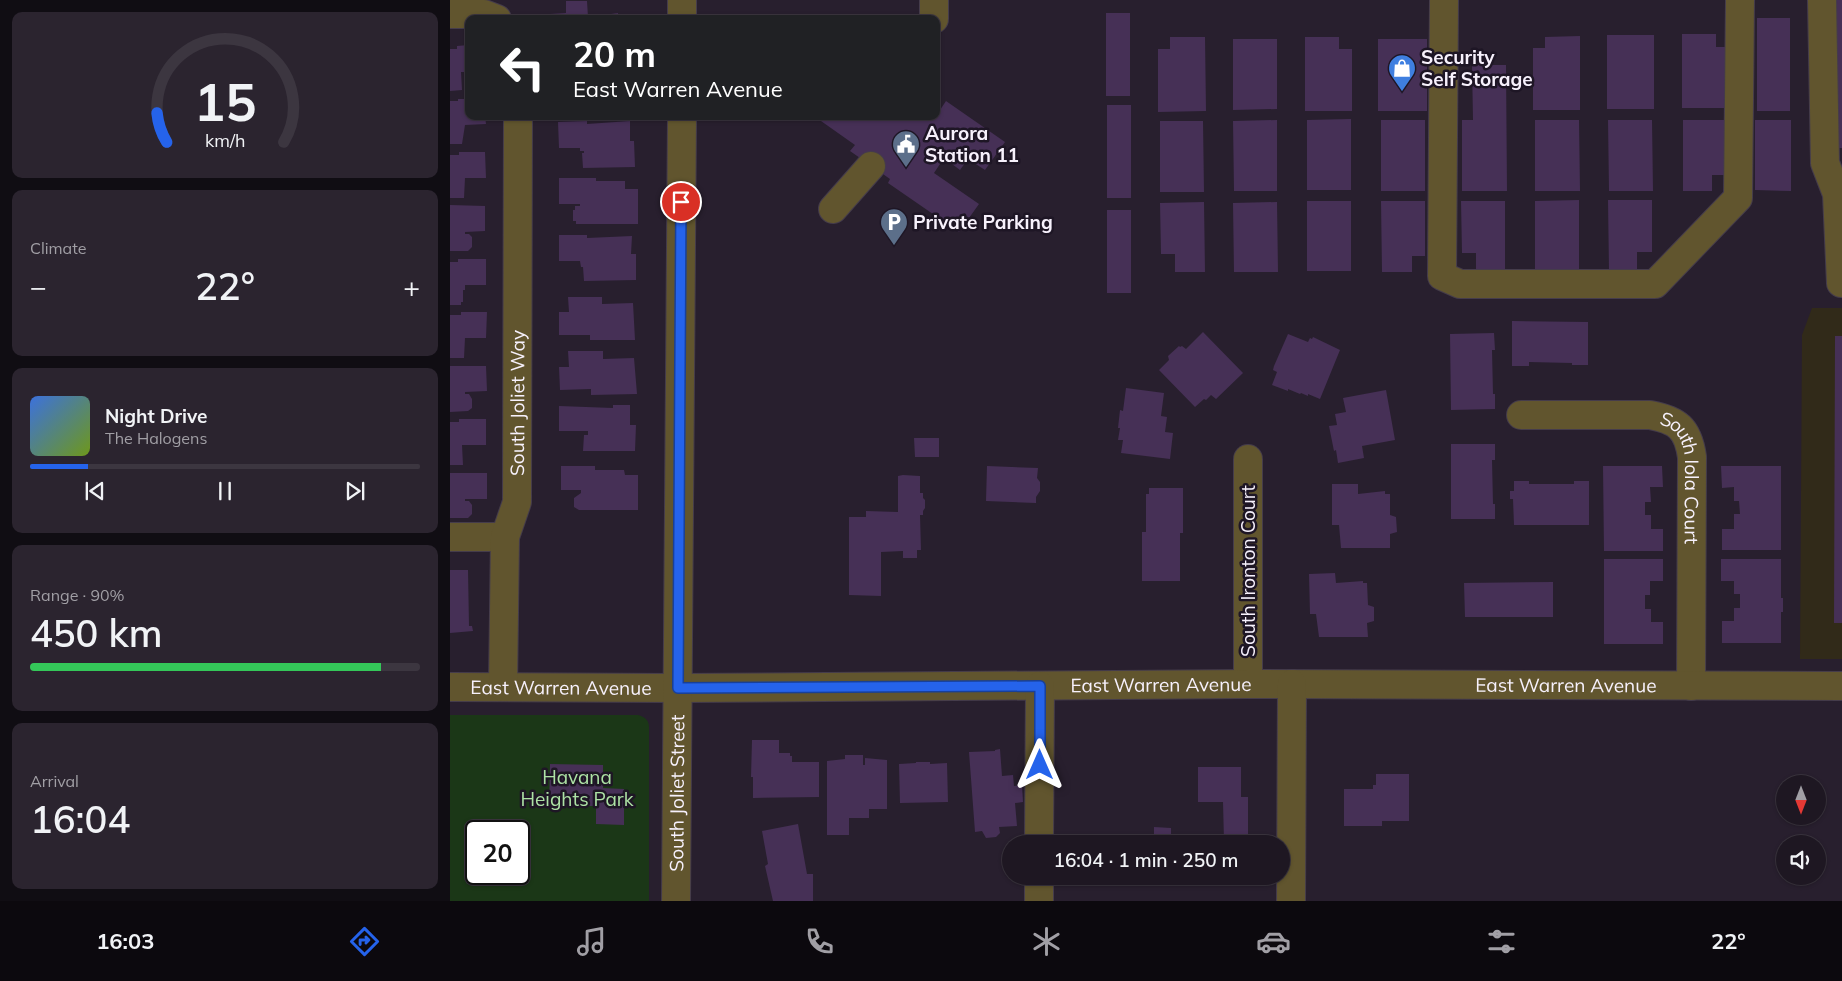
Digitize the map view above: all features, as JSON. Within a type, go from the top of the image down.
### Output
[{"type":"street","points":[[682,0],[682,15]]},
{"type":"street","points":[[934,0],[934,15]]},
{"type":"street","points":[[1444,0],[1442,276],[1460,284],[1655,284],[1738,198],[1740,0]]},
{"type":"street","points":[[1822,0],[1837,194],[1841,283]]},
{"type":"street","points":[[450,14],[486,15]]},
{"type":"street","name":"South Joliet Way","points":[[503,687],[505,537],[516,502],[518,120]]},
{"type":"street","name":"South Joliet Street","points":[[676,901],[682,120]]},
{"type":"street","points":[[833,209],[871,166]]},
{"type":"street","name":"South Iola Court","points":[[1522,415],[1650,415],[1670,419],[1685,433],[1690,444],[1692,456],[1691,686]]},
{"type":"street","name":"South Ironton Court","points":[[1248,459],[1248,684]]},
{"type":"street","points":[[450,537],[505,537]]},
{"type":"street","name":"East Warren Avenue","points":[[450,687],[678,688],[1248,684],[1842,686]]},
{"type":"street","points":[[1291,901],[1292,684]]},
{"type":"street","points":[[1039,835],[1040,686]]},
{"type":"street","points":[[1039,885],[1039,901]]},
{"type":"shaded area","points":[[1812,308],[1842,308],[1842,659],[1800,659],[1802,335]]},
{"type":"green space","name":"Havana Heights Park","points":[[450,715],[638,715],[646,719],[649,727],[649,901],[450,901]]},
{"type":"building","points":[[1837,0],[1842,0],[1842,148],[1835,148]]},
{"type":"building","points":[[566,1],[587,1],[588,15],[550,15],[566,13]]},
{"type":"building","points":[[1106,13],[1130,13],[1130,96],[1106,96]]},
{"type":"building","points":[[1757,18],[1790,18],[1790,111],[1757,111]]},
{"type":"building","points":[[1682,34],[1716,34],[1716,47],[1730,47],[1730,108],[1682,108]]},
{"type":"building","points":[[1607,35],[1654,35],[1654,109],[1607,109]]},
{"type":"building","points":[[1580,36],[1580,110],[1533,110],[1533,48],[1545,48],[1545,37]]},
{"type":"building","points":[[1170,37],[1205,37],[1206,111],[1158,112],[1158,49],[1170,49]]},
{"type":"building","points":[[1305,37],[1339,37],[1339,49],[1352,49],[1352,111],[1305,111]]},
{"type":"building","points":[[1233,39],[1277,39],[1277,109],[1233,110]]},
{"type":"building","name":"Security Self Storage","points":[[1378,39],[1427,39],[1427,111],[1378,111]]},
{"type":"building","points":[[465,45],[465,72],[461,72],[462,90],[450,91],[450,49],[457,49],[457,46]]},
{"type":"building","points":[[1472,65],[1506,65],[1507,191],[1462,191],[1462,120],[1473,120]]},
{"type":"building","points":[[458,99],[465,99],[465,120],[486,120],[486,124],[465,125],[462,144],[450,144],[450,101],[458,101]]},
{"type":"building","name":"Aurora Station 11","points":[[946,101],[1005,142],[985,170],[968,159],[960,170],[944,158],[934,173],[979,204],[959,232],[888,183],[890,179],[850,151],[855,145],[821,121],[940,120],[940,110]]},
{"type":"building","points":[[1107,105],[1131,105],[1131,198],[1107,198]]},
{"type":"building","points":[[1351,119],[1351,190],[1307,190],[1307,120]]},
{"type":"building","points":[[1277,120],[1277,191],[1234,191],[1233,121]]},
{"type":"building","points":[[1381,120],[1425,120],[1425,191],[1381,191]]},
{"type":"building","points":[[1535,120],[1579,120],[1580,191],[1535,191]]},
{"type":"building","points":[[1608,120],[1652,120],[1653,191],[1609,191]]},
{"type":"building","points":[[1683,120],[1727,120],[1727,175],[1712,175],[1712,191],[1683,191]]},
{"type":"building","points":[[1755,120],[1791,120],[1791,191],[1755,190]]},
{"type":"building","points":[[587,121],[587,124],[630,121],[630,141],[634,141],[635,167],[583,168],[582,153],[584,151],[580,151],[580,148],[559,148],[558,122]]},
{"type":"building","points":[[1160,121],[1203,121],[1204,192],[1160,192]]},
{"type":"building","points":[[459,152],[485,152],[486,178],[465,178],[464,198],[450,198],[450,155],[459,155]]},
{"type":"building","points":[[559,178],[596,178],[596,181],[625,181],[625,189],[638,189],[638,224],[576,224],[576,221],[573,221],[573,210],[575,210],[575,206],[580,206],[580,204],[559,204]]},
{"type":"building","points":[[1579,200],[1579,271],[1535,271],[1535,201]]},
{"type":"building","points":[[1608,200],[1652,200],[1652,252],[1637,252],[1637,271],[1609,271]]},
{"type":"building","points":[[1307,201],[1351,201],[1351,271],[1307,271]]},
{"type":"building","points":[[1381,201],[1425,201],[1425,256],[1412,256],[1412,272],[1382,272]]},
{"type":"building","points":[[1461,201],[1505,201],[1505,270],[1476,271],[1476,253],[1462,253]]},
{"type":"building","points":[[1204,202],[1205,272],[1175,272],[1175,254],[1161,254],[1160,203]]},
{"type":"building","points":[[1277,202],[1278,272],[1234,272],[1233,203]]},
{"type":"building","points":[[450,205],[485,206],[485,231],[465,232],[465,234],[469,234],[472,237],[472,247],[468,251],[450,251]]},
{"type":"building","points":[[1107,210],[1131,210],[1131,293],[1107,293]]},
{"type":"building","points":[[559,235],[587,235],[587,238],[632,236],[631,254],[636,254],[636,280],[584,281],[583,267],[581,267],[580,261],[559,261]]},
{"type":"building","points":[[458,259],[486,259],[486,285],[465,285],[461,305],[450,305],[450,262],[458,262]]},
{"type":"building","points":[[568,297],[602,297],[602,304],[633,303],[635,340],[590,340],[590,335],[559,335],[559,312],[569,312]]},
{"type":"building","points":[[461,312],[487,312],[486,338],[465,338],[464,358],[450,358],[450,315],[461,315]]},
{"type":"building","points":[[1512,321],[1588,322],[1588,365],[1529,362],[1529,366],[1512,366]]},
{"type":"building","points":[[1203,332],[1243,373],[1216,399],[1211,395],[1195,407],[1159,370],[1169,360],[1168,356],[1179,346],[1186,349]]},
{"type":"building","points":[[1494,333],[1495,350],[1492,350],[1495,409],[1451,410],[1450,334]]},
{"type":"building","points":[[1288,334],[1308,342],[1313,337],[1340,350],[1320,399],[1272,385],[1277,372],[1273,370],[1274,366]]},
{"type":"building","points":[[1835,336],[1842,336],[1842,623],[1834,623]]},
{"type":"building","points":[[568,351],[603,351],[603,359],[634,358],[637,394],[591,395],[591,389],[560,390],[559,367],[569,367]]},
{"type":"building","points":[[450,366],[486,366],[487,391],[465,392],[472,399],[472,408],[468,411],[450,412]]},
{"type":"building","points":[[1126,388],[1164,393],[1161,416],[1167,417],[1165,432],[1173,433],[1170,459],[1121,453],[1123,440],[1118,440],[1120,428],[1118,428],[1120,410],[1123,411]]},
{"type":"building","points":[[1386,390],[1395,440],[1362,446],[1364,458],[1338,463],[1329,426],[1337,425],[1335,414],[1346,412],[1343,398]]},
{"type":"building","points":[[613,405],[630,405],[630,425],[636,425],[635,451],[583,451],[584,435],[588,435],[588,431],[559,431],[559,406],[613,408]]},
{"type":"building","points":[[459,419],[486,419],[486,445],[462,445],[463,465],[450,465],[450,422],[459,422]]},
{"type":"building","points":[[914,438],[939,438],[939,457],[915,457]]},
{"type":"building","points":[[1451,444],[1495,444],[1495,460],[1492,460],[1495,519],[1451,519]]},
{"type":"building","points":[[561,466],[595,466],[595,470],[624,470],[625,475],[638,475],[638,510],[579,510],[574,507],[574,498],[581,493],[581,490],[561,490]]},
{"type":"building","points":[[987,466],[1038,468],[1037,478],[1040,482],[1040,491],[1036,497],[1036,503],[986,501]]},
{"type":"building","points":[[1603,466],[1662,466],[1663,487],[1650,487],[1651,502],[1645,502],[1645,515],[1651,515],[1651,529],[1663,529],[1663,551],[1604,551]]},
{"type":"building","points":[[1721,466],[1781,466],[1781,550],[1722,550],[1722,529],[1734,529],[1734,514],[1740,514],[1739,501],[1734,501],[1734,487],[1722,488]]},
{"type":"building","points":[[450,473],[487,473],[487,499],[465,499],[465,501],[469,501],[472,505],[472,514],[468,518],[450,518]]},
{"type":"building","points":[[898,476],[920,476],[920,493],[923,493],[925,500],[923,515],[920,515],[921,550],[917,550],[917,558],[903,558],[903,551],[881,552],[881,596],[849,595],[849,517],[866,517],[866,511],[898,512]]},
{"type":"building","points":[[1514,481],[1529,481],[1529,484],[1574,484],[1574,481],[1589,481],[1589,525],[1514,525],[1513,499],[1510,499],[1510,491],[1514,491]]},
{"type":"building","points":[[1332,484],[1358,484],[1358,494],[1385,491],[1385,494],[1390,494],[1390,515],[1396,517],[1397,532],[1390,534],[1390,548],[1341,548],[1339,525],[1332,525]]},
{"type":"building","points":[[1149,488],[1183,488],[1183,533],[1180,533],[1180,581],[1142,581],[1142,532],[1146,532],[1146,494],[1149,494]]},
{"type":"building","points":[[1604,559],[1663,559],[1663,581],[1650,581],[1650,595],[1645,595],[1645,609],[1651,609],[1651,622],[1663,622],[1663,644],[1604,644]]},
{"type":"building","points":[[1721,559],[1781,559],[1783,612],[1781,612],[1781,643],[1722,643],[1722,621],[1734,621],[1734,608],[1740,608],[1740,594],[1734,594],[1734,581],[1721,581]]},
{"type":"building","points":[[450,570],[468,570],[469,626],[472,626],[473,631],[450,633]]},
{"type":"building","points":[[1335,573],[1336,583],[1363,581],[1363,583],[1367,583],[1368,605],[1374,607],[1374,621],[1367,623],[1368,637],[1319,637],[1316,614],[1310,614],[1309,574]]},
{"type":"building","points":[[1553,582],[1553,617],[1465,617],[1464,583]]},
{"type":"building","points":[[752,740],[779,740],[779,753],[790,753],[792,762],[819,762],[819,797],[753,798],[753,777],[751,777]]},
{"type":"building","points":[[1000,749],[1002,776],[1013,775],[1014,786],[1022,785],[1023,802],[1015,803],[1017,826],[999,827],[1000,833],[996,837],[986,838],[982,831],[975,832],[969,752],[995,751]]},
{"type":"building","points":[[845,755],[863,755],[863,765],[865,765],[865,758],[887,760],[887,809],[869,809],[869,818],[849,818],[849,835],[827,835],[827,761],[845,759]]},
{"type":"building","points":[[930,762],[930,764],[947,763],[948,802],[900,803],[899,764]]},
{"type":"building","points":[[550,764],[603,765],[603,788],[624,789],[624,825],[596,824],[596,806],[549,806]]},
{"type":"building","points":[[1198,767],[1241,767],[1241,797],[1248,797],[1248,835],[1224,835],[1223,802],[1198,802]]},
{"type":"building","points":[[1376,774],[1409,774],[1409,821],[1382,821],[1382,826],[1344,826],[1344,789],[1373,789],[1373,785],[1376,785]]},
{"type":"building","points":[[798,824],[807,874],[813,874],[813,901],[773,901],[765,866],[768,864],[762,831]]},
{"type":"building","points":[[1154,827],[1171,828],[1171,835],[1154,835]]},
{"type":"place","name":"Security Self Storage","points":[[1402,92]]},
{"type":"place","name":"Aurora Station 11","points":[[906,168]]},
{"type":"place","name":"Private Parking","points":[[894,246]]},
{"type":"route","points":[[681,202],[678,688],[1040,686],[1040,765]]}]
